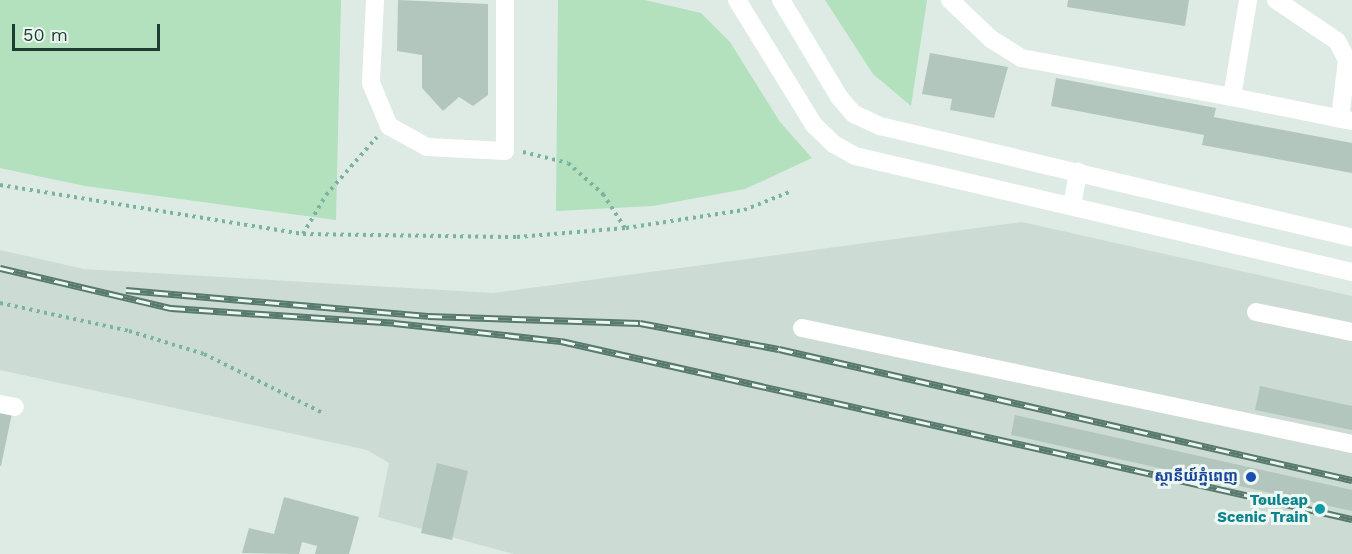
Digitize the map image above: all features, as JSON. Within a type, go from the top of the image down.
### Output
[{"type":"street","points":[[375,0],[371,83],[389,126],[428,147],[505,151],[505,0]]},
{"type":"street","points":[[737,0],[814,125],[834,144],[896,168],[1352,272]]},
{"type":"street","points":[[781,0],[854,114],[880,126],[1352,238]]},
{"type":"street","points":[[950,0],[991,39],[1021,58],[1346,120],[1350,84],[1347,60],[1337,41],[1276,0]]},
{"type":"street","points":[[1232,97],[1248,0]]},
{"type":"street","points":[[1072,207],[1078,172]]},
{"type":"street","points":[[1256,312],[1352,332]]},
{"type":"street","points":[[802,328],[1352,444]]},
{"type":"path","points":[[303,234],[326,195],[389,126]]},
{"type":"path","points":[[505,151],[568,163],[603,194],[626,228]]},
{"type":"path","points":[[0,185],[303,234],[517,237],[626,228],[744,210],[792,191]]},
{"type":"path","points":[[0,303],[129,331],[204,354],[325,414]]},
{"type":"shaded area","points":[[1022,222],[1352,296],[1352,554],[514,554],[378,517],[389,463],[367,450],[0,370],[0,250],[84,269],[493,293]]},
{"type":"green space","points":[[0,0],[341,0],[336,220],[85,186],[0,168]]},
{"type":"green space","points":[[558,0],[645,0],[701,13],[730,42],[780,122],[812,158],[745,189],[653,206],[556,211]]},
{"type":"green space","points":[[825,0],[927,0],[911,106],[873,74]]},
{"type":"building","points":[[398,0],[488,4],[488,95],[473,106],[459,97],[443,111],[422,88],[422,55],[397,51]]},
{"type":"building","points":[[1068,0],[1189,0],[1185,26],[1067,7]]},
{"type":"building","points":[[930,53],[1008,67],[994,118],[950,110],[952,99],[922,94]]},
{"type":"building","points":[[1056,78],[1216,108],[1214,117],[1352,143],[1352,173],[1202,145],[1204,135],[1051,106]]},
{"type":"building","points":[[1260,386],[1352,406],[1352,430],[1255,410]]},
{"type":"building","points":[[0,411],[12,413],[1,466],[0,466]]},
{"type":"building","points":[[1015,415],[1352,490],[1352,511],[1011,435]]},
{"type":"building","points":[[437,463],[468,471],[452,540],[421,533]]},
{"type":"building","points":[[284,497],[359,517],[349,554],[315,554],[317,546],[302,542],[299,554],[242,553],[249,528],[274,534]]},
{"type":"railway","points":[[0,268],[171,308],[394,323],[561,341],[1352,519]]},
{"type":"railway","points":[[126,290],[428,316],[640,323],[779,349],[1352,480]]},
{"type":"place","name":"ស្ថានីយ៍ភ្នំពេញ","points":[[1251,477]]},
{"type":"place","name":"Touleap Scenic Train","points":[[1320,509]]}]
